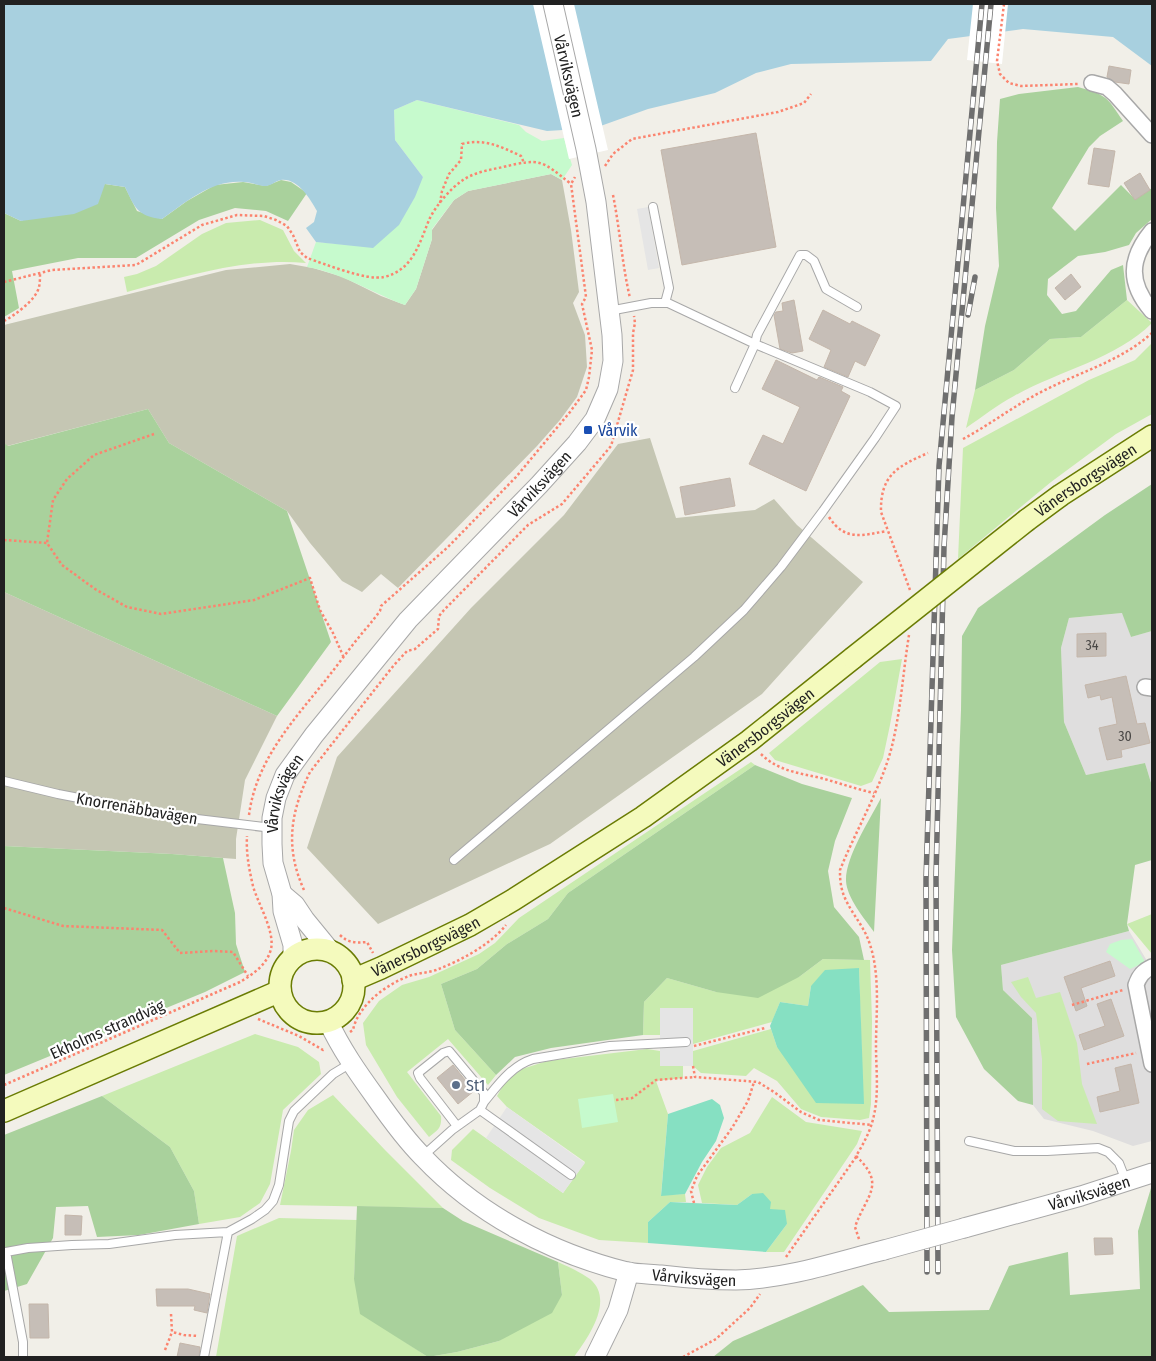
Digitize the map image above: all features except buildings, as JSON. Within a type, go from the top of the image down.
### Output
[{"type":"main road","name":"Vänersborgsvägen","points":[[353,980],[477,921],[513,900],[642,816],[749,740],[1026,520],[1061,494],[1152,436]]},
{"type":"main road","points":[[328,1021],[314,1023],[300,1019],[285,1004],[280,991],[283,973],[293,959],[302,952],[325,950],[332,953]]},
{"type":"main road","name":"Vänersborgsvägen","points":[[328,1021],[339,1015],[348,1005],[353,993],[353,980],[346,964],[332,953]]},
{"type":"main road","points":[[4,1111],[280,991]]},
{"type":"street","name":"Vårviksvägen","points":[[293,959],[293,945],[283,911],[282,894],[273,863],[272,828],[276,798],[285,775],[309,742],[408,620],[540,486],[577,443],[595,419],[608,389],[613,361],[596,202],[553,4]]},
{"type":"street","points":[[1092,83],[1107,88],[1115,94],[1152,135]]},
{"type":"street","points":[[1152,231],[1142,244],[1135,265],[1135,278],[1138,292],[1152,311]]},
{"type":"street","name":"Vårviksvägen","points":[[282,894],[295,905],[332,953]]},
{"type":"street","points":[[1151,1057],[1136,985],[1138,977],[1145,970],[1152,967]]},
{"type":"street","name":"Vårviksvägen","points":[[328,1021],[351,1063],[395,1125],[423,1157],[450,1183],[484,1208],[547,1244],[596,1263],[629,1272],[737,1280],[774,1276],[884,1250],[1081,1196],[1152,1173]]},
{"type":"street","points":[[595,1357],[618,1310],[629,1272]]},
{"type":"lane","points":[[653,207],[669,288],[665,303]]},
{"type":"lane","points":[[735,388],[755,344],[757,335],[800,255],[806,255],[814,261],[826,289],[857,307]]},
{"type":"lane","points":[[454,860],[703,650],[744,610],[781,567],[823,511],[896,406],[870,392],[755,344],[682,308],[665,303],[651,303],[609,311]]},
{"type":"lane","name":"Knorrenäbbavägen","points":[[4,781],[58,794],[172,816],[272,828]]},
{"type":"lane","points":[[423,1157],[457,1126],[480,1110],[484,1102],[514,1067],[523,1062],[610,1046],[686,1042]]},
{"type":"lane","points":[[457,1126],[418,1073],[443,1053],[449,1051],[484,1093],[484,1102]]},
{"type":"lane","points":[[23,1357],[23,1342],[6,1252],[72,1244],[109,1244],[175,1235],[228,1232],[265,1210],[273,1201],[279,1184],[289,1121],[294,1111],[333,1074],[351,1063]]},
{"type":"lane","points":[[480,1110],[571,1174]]},
{"type":"lane","points":[[968,1141],[1014,1151],[1098,1148],[1108,1152],[1119,1163],[1126,1181]]},
{"type":"lane","points":[[204,1357],[228,1232]]},
{"type":"path","points":[[1004,4],[997,61],[1000,74],[1009,83],[1021,86],[1092,83]]},
{"type":"path","points":[[603,169],[613,154],[632,139],[778,112],[804,104],[811,94]]},
{"type":"path","points":[[440,204],[442,191],[450,174],[461,160],[462,144],[485,142],[505,148],[521,156],[524,163]]},
{"type":"path","points":[[4,282],[52,270],[136,265],[202,225],[237,215],[264,216],[287,226],[293,234],[300,252],[308,258],[365,277],[383,278],[399,271],[415,254],[430,219],[440,204],[456,186],[477,173],[533,161],[547,165],[571,184],[577,173]]},
{"type":"path","name":"Ekholms strandväg","points":[[4,1085],[218,992],[248,976],[263,964],[271,949],[272,939],[253,887],[248,860],[248,825],[250,803],[258,777],[272,748],[380,612],[381,606],[402,590],[448,547],[516,477],[586,390],[592,350],[582,304],[586,297],[571,184]]},
{"type":"path","points":[[4,321],[17,314],[32,298],[40,287],[40,273]]},
{"type":"path","points":[[964,439],[1056,384],[1092,370],[1127,351],[1152,333]]},
{"type":"path","points":[[154,434],[94,455],[67,478],[53,500],[47,543],[62,566],[95,589],[127,606],[161,614],[254,600],[310,578],[320,610],[344,658]]},
{"type":"path","points":[[911,595],[881,512],[881,499],[882,491],[893,473],[907,462],[928,452]]},
{"type":"path","points":[[823,511],[841,532],[864,535],[888,530]]},
{"type":"path","points":[[4,540],[47,543]]},
{"type":"path","points":[[785,1259],[856,1156],[868,1136],[875,1112],[875,979],[873,958],[869,940],[862,925],[844,897],[840,885],[840,870],[886,767],[904,684],[910,630]]},
{"type":"path","points":[[757,750],[773,764],[785,770],[874,793]]},
{"type":"path","points":[[293,855],[298,876],[306,894]]},
{"type":"path","points":[[4,908],[63,926],[162,930],[180,953],[233,952],[248,976]]},
{"type":"path","points":[[334,931],[346,940],[367,942],[381,968]]},
{"type":"path","points":[[1072,1005],[1136,985]]},
{"type":"path","points":[[686,1042],[695,1047],[765,1028]]},
{"type":"path","points":[[1087,1064],[1151,1057]]},
{"type":"path","points":[[693,1066],[694,1077]]},
{"type":"path","points":[[616,1100],[632,1098],[656,1080],[694,1077],[758,1082],[801,1112],[819,1120],[872,1125]]},
{"type":"path","points":[[694,1203],[691,1191],[697,1176],[732,1128],[748,1101],[754,1082]]},
{"type":"path","points":[[856,1156],[867,1167],[873,1177],[872,1189],[855,1227],[865,1255]]},
{"type":"path","points":[[683,1357],[716,1340],[750,1308],[761,1294]]},
{"type":"path","points":[[165,1350],[172,1332],[171,1314]]},
{"type":"path","points":[[172,1332],[184,1335],[207,1336]]},
{"type":"shaded area","points":[[551,174],[562,180],[579,292],[573,303],[585,335],[587,367],[577,397],[537,446],[398,588],[381,574],[362,592],[342,581],[310,543],[287,511],[169,443],[148,409],[7,446],[4,443],[4,325],[226,270],[290,264],[313,268],[343,277],[381,296],[405,305],[416,289],[432,239],[432,230],[454,200],[468,191]]},
{"type":"shaded area","points":[[648,207],[659,268],[648,270],[637,209]]},
{"type":"shaded area","points":[[650,438],[676,518],[755,510],[774,499],[797,525],[863,582],[762,694],[550,844],[378,924],[307,848],[337,757],[471,608],[564,515],[618,444]]},
{"type":"shaded area","points":[[4,592],[277,716],[245,780],[236,839],[236,859],[4,846]]},
{"type":"shaded area","points":[[1123,613],[1131,637],[1152,631],[1152,786],[1145,763],[1086,775],[1064,722],[1061,648],[1069,618]]},
{"type":"shaded area","points":[[1129,931],[1152,969],[1152,1141],[1133,1146],[1093,1131],[1044,1119],[1033,1105],[1032,1018],[1003,990],[1001,965]]},
{"type":"shaded area","points":[[660,1008],[693,1008],[693,1066],[660,1066]]},
{"type":"shaded area","points":[[507,1107],[585,1163],[563,1193],[486,1138]]},
{"type":"green space","points":[[1078,87],[1095,92],[1105,98],[1123,121],[1100,136],[1089,147],[1052,208],[1075,231],[1121,185],[1135,199],[1152,188],[1152,219],[1136,233],[1129,245],[1105,252],[1078,256],[1048,279],[1047,295],[1062,314],[1076,311],[1111,270],[1123,265],[1127,300],[1081,337],[1050,339],[1014,370],[975,390],[985,326],[999,266],[996,208],[1000,99],[1019,94]]},
{"type":"green space","points":[[417,100],[519,125],[526,132],[542,141],[564,138],[572,165],[562,180],[551,174],[468,191],[454,200],[432,229],[432,239],[416,289],[405,305],[345,278],[307,267],[316,242],[373,247],[423,177],[395,140],[394,110]]},
{"type":"green space","points":[[281,180],[291,182],[307,193],[288,221],[266,211],[235,208],[199,220],[136,258],[78,258],[12,271],[19,308],[4,317],[4,213],[21,221],[105,184],[125,187],[137,211],[162,219],[187,201],[215,185],[243,182],[266,186]]},
{"type":"green space","points":[[260,220],[283,230],[294,251],[306,263],[261,263],[238,266],[127,292],[124,277],[156,266],[202,234],[226,223]]},
{"type":"green space","points":[[1127,300],[1152,323],[1138,335],[1104,355],[1014,396],[966,428],[975,390],[1014,370],[1050,339],[1081,337]]},
{"type":"green space","points":[[1152,343],[1152,414],[1116,434],[1051,482],[958,559],[963,448],[1089,380],[1135,360]]},
{"type":"green space","points":[[148,409],[169,443],[287,511],[331,642],[277,716],[4,592],[4,443],[8,446]]},
{"type":"green space","points":[[1152,484],[1152,631],[1131,637],[1122,613],[1069,618],[1061,648],[1064,722],[1086,775],[1145,763],[1152,786],[1152,860],[1135,865],[1127,924],[1129,931],[1001,965],[1003,990],[1032,1018],[1033,1105],[1018,1101],[984,1069],[956,1017],[952,950],[962,636],[978,608],[1105,515]]},
{"type":"green space","points":[[902,659],[883,758],[872,782],[861,786],[775,760],[769,753],[880,662]]},
{"type":"green space","points":[[751,762],[755,765],[568,893],[548,919],[507,944],[477,969],[441,984],[455,1030],[496,1075],[488,1085],[448,1039],[407,1072],[441,1116],[439,1128],[429,1137],[397,1097],[366,1045],[363,1023],[379,1001],[402,985],[429,977],[479,954],[495,943],[519,918]]},
{"type":"green space","points":[[755,765],[802,784],[852,798],[835,841],[828,871],[834,907],[859,937],[864,960],[823,959],[799,977],[758,998],[716,992],[667,978],[644,1002],[643,1035],[551,1048],[515,1057],[496,1075],[455,1030],[441,984],[477,969],[507,944],[548,919],[568,893]]},
{"type":"green space","points":[[881,798],[874,932],[849,894],[846,881],[854,850]]},
{"type":"green space","points":[[4,846],[223,858],[235,913],[236,944],[245,972],[205,992],[4,1075]]},
{"type":"green space","points":[[1152,914],[1152,954],[1127,924]]},
{"type":"green space","points":[[1132,939],[1145,962],[1130,969],[1106,952],[1110,944]]},
{"type":"green space","points":[[823,959],[870,960],[872,1021],[871,1104],[869,1118],[860,1120],[821,1117],[801,1109],[777,1081],[754,1068],[746,1076],[701,1073],[693,1066],[693,1051],[771,1029],[777,1047],[863,1104],[859,968],[811,986],[808,1006],[780,1002],[772,1022],[693,1044],[692,1008],[660,1009],[660,1035],[643,1035],[644,1002],[667,978],[716,992],[799,977]]},
{"type":"green space","points":[[859,968],[864,1104],[816,1103],[777,1047],[770,1026],[780,1002],[808,1006],[811,986],[825,970]]},
{"type":"green space","points":[[1028,977],[1036,998],[1060,992],[1077,1043],[1082,1084],[1097,1124],[1058,1121],[1042,1109],[1042,1059],[1036,1013],[1021,997],[1011,982]]},
{"type":"green space","points":[[255,1034],[298,1047],[319,1062],[321,1074],[283,1110],[270,1184],[260,1203],[240,1217],[199,1224],[194,1191],[170,1147],[102,1096]]},
{"type":"green space","points":[[647,1049],[660,1051],[660,1066],[683,1066],[683,1078],[656,1081],[668,1114],[661,1195],[685,1194],[686,1202],[670,1202],[648,1222],[648,1243],[599,1240],[539,1218],[490,1188],[451,1160],[452,1150],[473,1129],[563,1193],[585,1162],[507,1107],[497,1096],[505,1082],[522,1069],[547,1061]]},
{"type":"green space","points":[[613,1094],[618,1122],[582,1128],[578,1099]]},
{"type":"green space","points":[[333,1095],[443,1208],[280,1205],[294,1130],[308,1110]]},
{"type":"green space","points":[[102,1096],[170,1147],[194,1191],[199,1224],[139,1235],[97,1237],[88,1206],[56,1207],[53,1238],[27,1284],[4,1291],[4,1135]]},
{"type":"green space","points":[[772,1097],[806,1122],[862,1131],[857,1144],[784,1252],[766,1252],[787,1224],[752,1194],[737,1205],[702,1203],[698,1185],[707,1167],[721,1148],[750,1133]]},
{"type":"green space","points":[[712,1099],[720,1105],[724,1118],[716,1141],[685,1194],[661,1196],[668,1114]]},
{"type":"green space","points":[[1151,1188],[1152,1357],[713,1357],[733,1341],[863,1285],[889,1312],[989,1310],[1009,1266],[1068,1252],[1070,1295],[1140,1289],[1138,1231]]},
{"type":"green space","points":[[763,1193],[771,1202],[770,1209],[785,1210],[787,1224],[766,1252],[648,1243],[648,1222],[670,1202],[737,1205],[752,1194]]},
{"type":"green space","points":[[357,1206],[443,1208],[463,1221],[558,1262],[562,1295],[552,1313],[499,1341],[428,1357],[360,1314],[354,1279]]},
{"type":"green space","points":[[279,1218],[357,1220],[354,1279],[396,1336],[428,1357],[216,1357],[237,1236]]},
{"type":"green space","points":[[558,1262],[586,1276],[597,1288],[600,1297],[600,1308],[597,1319],[574,1357],[428,1357],[499,1341],[562,1295]]},
{"type":"water","points":[[4,4],[1152,4],[1152,66],[1113,37],[1023,29],[948,39],[931,61],[791,64],[756,73],[715,93],[648,109],[595,128],[547,131],[417,100],[394,110],[395,140],[423,177],[415,197],[399,225],[373,248],[316,242],[306,228],[314,222],[317,211],[303,190],[287,180],[281,180],[266,186],[249,182],[221,184],[200,193],[162,219],[147,216],[138,210],[125,187],[105,184],[98,204],[74,214],[21,221],[4,213]]},
{"type":"pier","points":[[533,4],[574,4],[608,150],[569,159]]},
{"type":"pier","points":[[973,4],[1008,4],[1002,64],[967,60]]},
{"type":"railway","points":[[927,1272],[926,879],[939,466],[982,4]]},
{"type":"railway","points":[[938,1272],[936,877],[944,547],[952,417],[991,4]]},
{"type":"railway","points":[[968,315],[975,277]]},
{"type":"place","name":"Vårvik","points":[[588,430]]},
{"type":"place","name":"St1","points":[[456,1085]]}]
